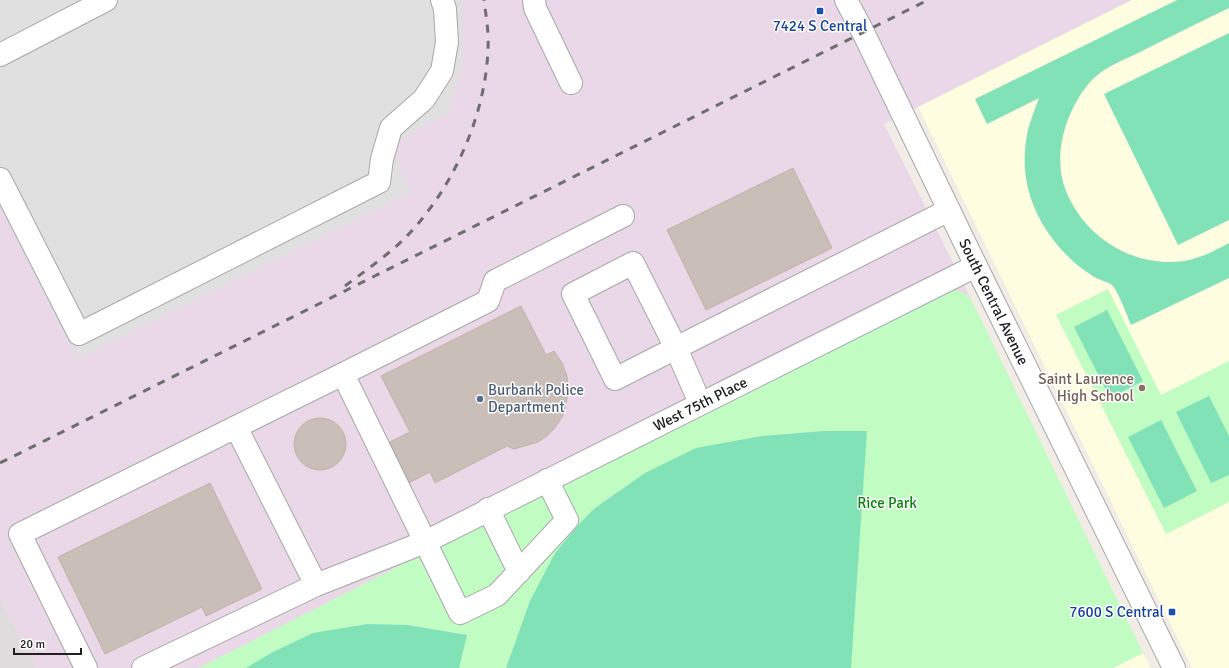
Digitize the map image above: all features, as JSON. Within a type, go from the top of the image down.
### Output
[{"type":"street","points":[[0,55],[106,0]]},
{"type":"street","points":[[0,179],[79,334],[379,182],[382,159],[391,128],[424,99],[442,71],[447,42],[445,9],[442,0]]},
{"type":"street","points":[[534,0],[535,8],[571,83]]},
{"type":"street","name":"South Central Avenue","points":[[846,0],[1174,668]]},
{"type":"street","points":[[700,404],[676,348],[633,263],[573,294],[615,379],[676,348],[949,210]]},
{"type":"street","points":[[86,668],[20,534],[488,301],[495,281],[623,216]]},
{"type":"street","name":"West 75th Place","points":[[143,668],[316,584],[425,542],[976,266]]},
{"type":"street","points":[[343,374],[460,613],[497,595],[567,520],[547,480]]},
{"type":"street","points":[[236,427],[316,584]]},
{"type":"street","points":[[488,510],[519,572]]},
{"type":"shaded area","points":[[0,0],[1132,0],[884,124],[972,301],[967,294],[658,434],[199,668],[36,668],[0,598]]},
{"type":"shaded area","points":[[0,0],[462,0],[462,65],[450,112],[395,144],[394,154],[411,192],[77,359],[0,206]]},
{"type":"shaded area","name":"Saint Laurence High School","points":[[1132,0],[1229,0],[1229,668],[1192,668],[918,107]]},
{"type":"shaded area","points":[[0,598],[36,668],[0,668]]},
{"type":"shaded area","points":[[1143,653],[1151,668],[1113,668]]},
{"type":"green space","points":[[1177,0],[1229,0],[1229,8],[1116,63],[1098,74],[1084,90],[1076,103],[1069,117],[1061,147],[1060,162],[1062,177],[1066,191],[1074,208],[1085,223],[1113,246],[1147,260],[1165,262],[1184,261],[1196,258],[1229,243],[1229,278],[1131,325],[1113,286],[1094,277],[1076,264],[1062,250],[1050,236],[1033,204],[1025,168],[1025,150],[1028,130],[1039,98],[987,124],[975,99]]},
{"type":"green space","points":[[1229,33],[1229,220],[1178,245],[1104,94]]},
{"type":"green space","points":[[1108,289],[1161,395],[1229,361],[1229,502],[1166,534],[1056,315]]},
{"type":"green space","name":"Rice Park","points":[[952,290],[963,292],[972,301],[1143,653],[1113,668],[199,668],[658,434]]},
{"type":"green space","points":[[1107,310],[1143,381],[1110,398],[1074,327]]},
{"type":"green space","points":[[1209,396],[1229,436],[1229,475],[1211,483],[1176,412]]},
{"type":"green space","points":[[1161,420],[1197,491],[1164,508],[1128,437]]},
{"type":"green space","points":[[824,431],[867,431],[851,668],[506,668],[530,601],[555,553],[595,508],[645,473],[696,448],[762,436]]},
{"type":"green space","points":[[368,624],[408,625],[467,635],[459,668],[246,668],[273,652],[313,633]]},
{"type":"building","points":[[793,168],[832,248],[706,310],[667,230]]},
{"type":"building","name":"Burbank Police Department","points":[[521,306],[546,355],[554,351],[562,363],[567,376],[568,386],[565,388],[568,394],[563,416],[554,429],[538,442],[514,449],[507,446],[435,483],[430,472],[405,485],[384,445],[410,432],[381,376]]},
{"type":"building","points":[[315,418],[325,418],[339,425],[346,439],[346,449],[339,463],[325,470],[315,470],[305,466],[298,459],[294,449],[294,439],[298,429],[305,422]]},
{"type":"building","points":[[210,483],[262,589],[206,616],[202,607],[105,654],[58,557]]},
{"type":"railway","points":[[345,286],[395,247],[420,222],[436,200],[463,152],[481,101],[486,74],[488,36],[484,0]]},
{"type":"railway","points":[[0,463],[928,0]]},
{"type":"place","name":"7424 S Central","points":[[820,11]]},
{"type":"place","name":"Saint Laurence High School","points":[[1142,388]]},
{"type":"place","name":"Burbank Police Department","points":[[480,399]]},
{"type":"place","name":"7600 S Central","points":[[1172,612]]}]
